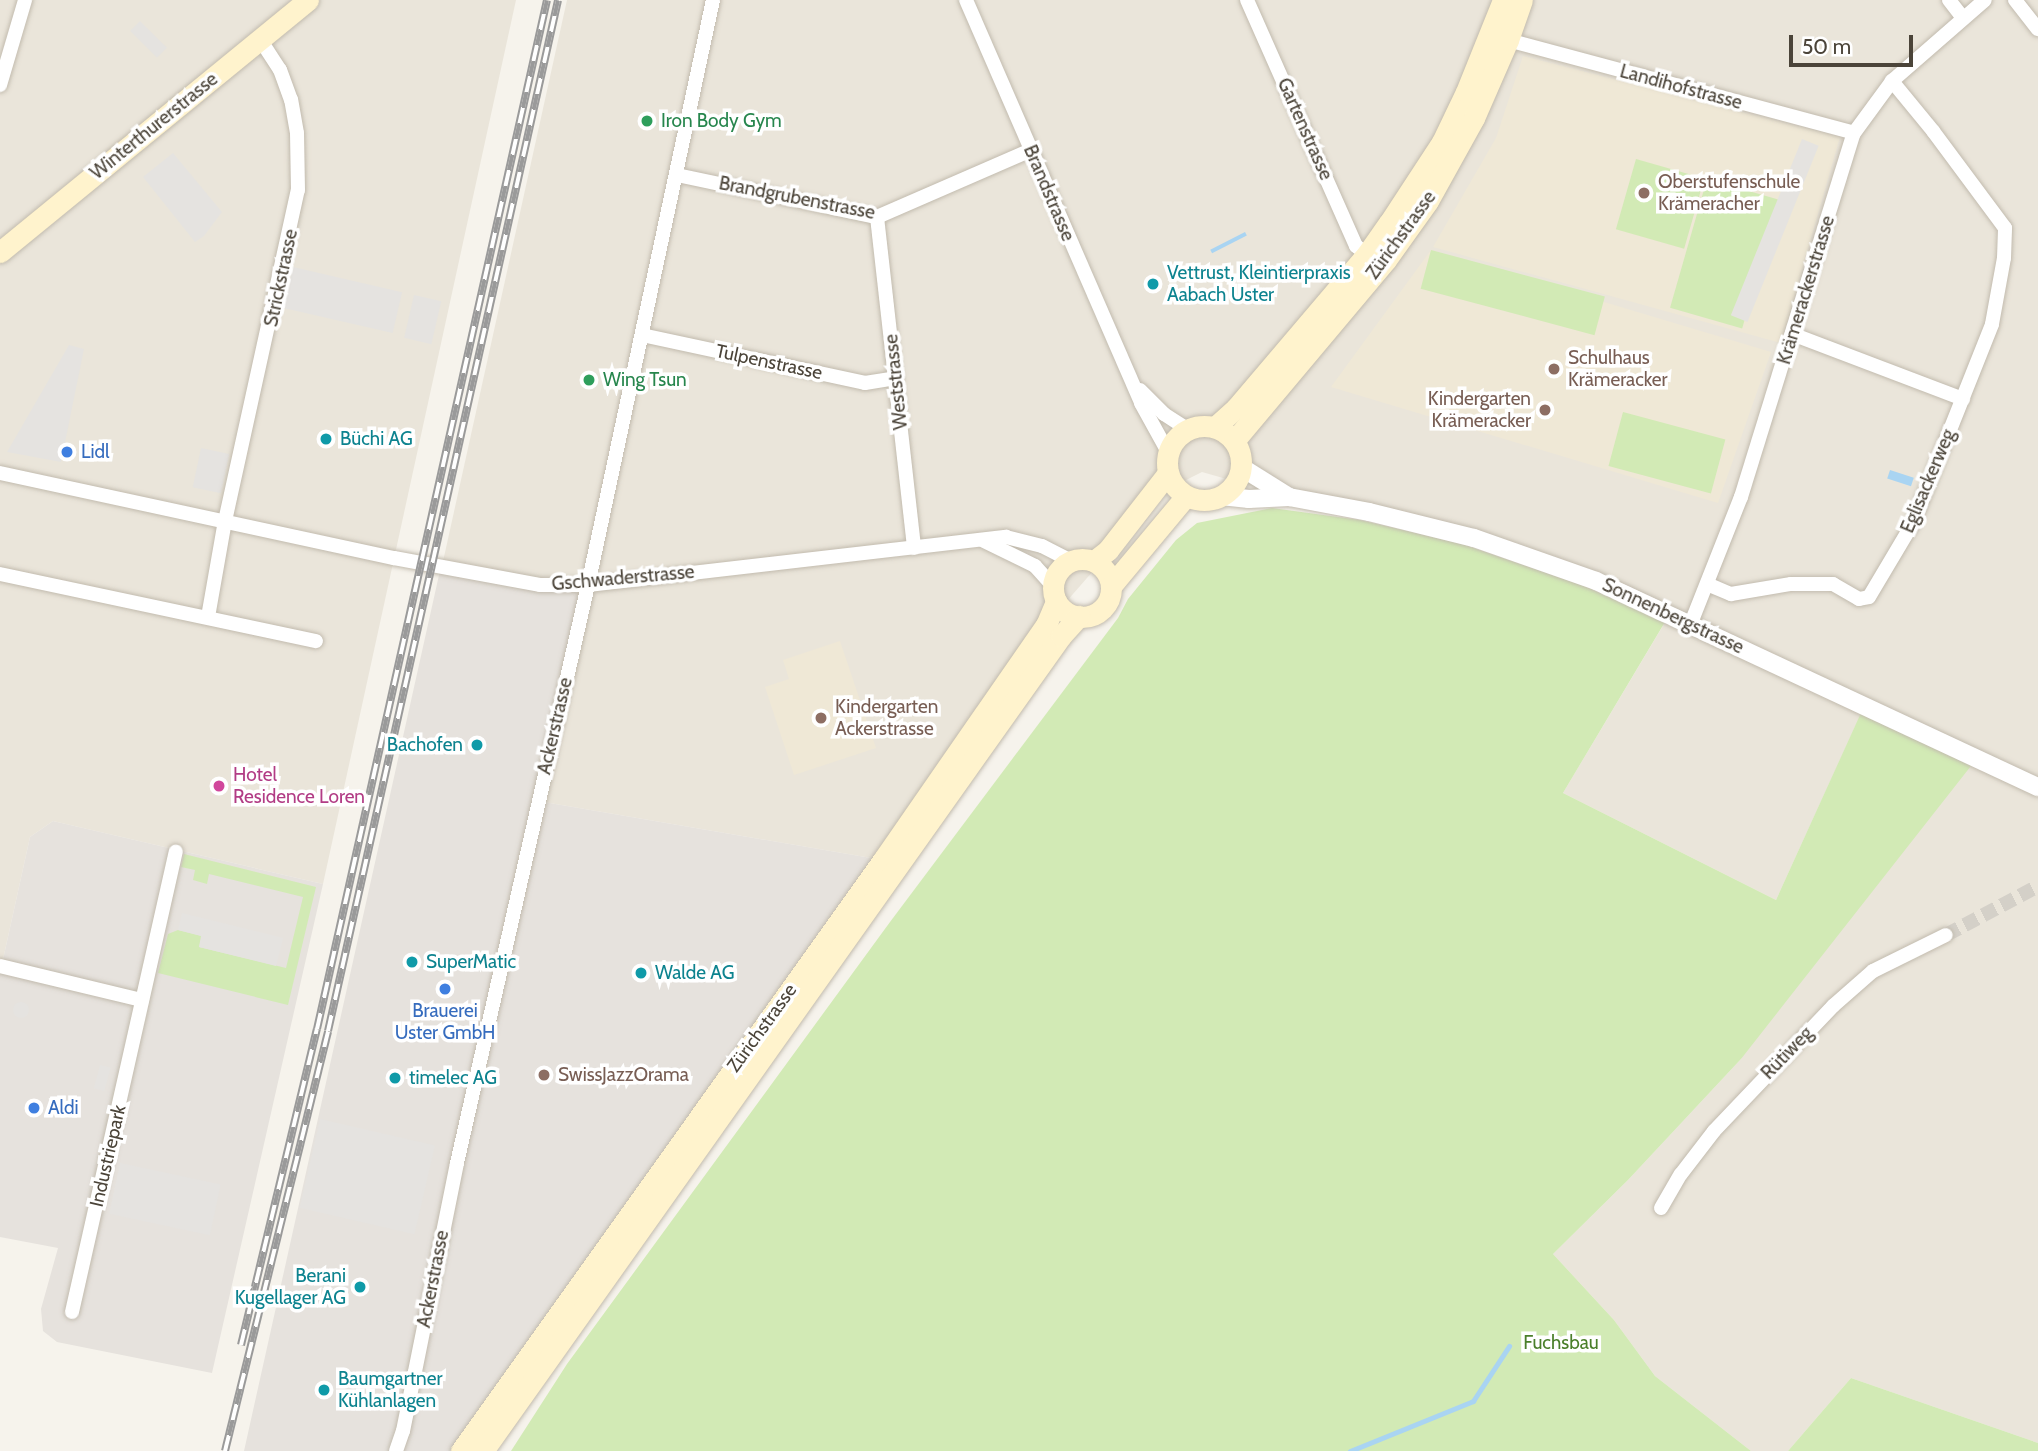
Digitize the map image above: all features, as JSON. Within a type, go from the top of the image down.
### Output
[{"type":"main road","name":"Winterthurerstrasse","points":[[0,252],[308,0]]},
{"type":"main road","name":"Zürichstrasse","points":[[1215,427],[1236,408],[1367,254],[1441,142],[1466,92],[1503,0]]},
{"type":"main road","name":"Zürichstrasse","points":[[1234,441],[1385,260],[1428,201],[1474,118],[1508,40],[1522,0]]},
{"type":"main road","points":[[1083,561],[1106,571],[1111,586],[1109,597],[1102,609],[1092,615],[1079,616],[1068,613],[1055,593],[1058,572],[1083,561],[1108,550],[1168,463],[1173,441],[1187,429],[1201,425],[1215,427],[1234,441],[1241,467],[1236,482],[1221,496],[1206,500],[1186,496],[1175,486],[1168,463]]},
{"type":"main road","points":[[1111,586],[1186,496]]},
{"type":"main road","name":"Zürichstrasse","points":[[461,1451],[883,860],[1031,646],[1055,593]]},
{"type":"main road","name":"Zürichstrasse","points":[[482,1451],[1061,636],[1079,616]]},
{"type":"street","points":[[0,85],[25,0]]},
{"type":"street","name":"Ackerstrasse","points":[[396,1451],[403,1431],[457,1163],[587,585],[713,0]]},
{"type":"street","name":"Brandstrasse","points":[[966,0],[1168,463]]},
{"type":"street","name":"Gartenstrasse","points":[[1247,0],[1356,246],[1367,254]]},
{"type":"street","points":[[1949,0],[1963,18]]},
{"type":"street","name":"Krämerackerstrasse","points":[[1691,623],[1741,497],[1854,133],[1892,81],[1985,0]]},
{"type":"street","points":[[2015,0],[2038,29]]},
{"type":"street","name":"Strickstrasse","points":[[225,521],[298,190],[297,133],[291,100],[280,70],[260,39]]},
{"type":"street","name":"Landihofstrasse","points":[[1508,40],[1854,133]]},
{"type":"street","name":"Eglisackerweg","points":[[1707,584],[1731,594],[1791,584],[1833,584],[1859,599],[1869,597],[1913,523],[1992,324],[2004,258],[2005,228],[1892,81]]},
{"type":"street","name":"Brandgrubenstrasse","points":[[677,175],[877,217],[1031,149]]},
{"type":"street","name":"Weststrasse","points":[[877,217],[915,548]]},
{"type":"street","points":[[1792,334],[1963,399]]},
{"type":"street","name":"Tulpenstrasse","points":[[642,335],[865,383],[896,378]]},
{"type":"street","name":"Brandstrasse","points":[[1135,384],[1164,414],[1187,429]]},
{"type":"street","name":"Sonnenbergstrasse","points":[[1241,467],[1289,497]]},
{"type":"street","name":"Gschwaderstrasse","points":[[0,473],[540,585],[587,585],[1006,537],[1024,540],[1083,561]]},
{"type":"street","name":"Sonnenbergstrasse","points":[[1221,496],[1250,499],[1289,497],[1369,512],[1474,538],[1596,581],[2038,787]]},
{"type":"street","points":[[208,617],[225,521]]},
{"type":"street","points":[[984,541],[1035,566],[1055,593]]},
{"type":"street","points":[[0,574],[316,641]]},
{"type":"street","name":"Industriepark","points":[[72,1312],[176,852]]},
{"type":"street","name":"Rütiweg","points":[[1661,1208],[1681,1174],[1714,1131],[1833,1006],[1873,971],[1946,935]]},
{"type":"street","points":[[0,966],[142,1000]]},
{"type":"shaded area","points":[[0,0],[516,0],[323,884],[53,821],[30,837],[0,973]]},
{"type":"shaded area","points":[[567,0],[2038,0],[2038,1443],[1851,1378],[1788,1451],[1751,1451],[1655,1376],[1614,1320],[1553,1254],[1628,1180],[1741,1059],[1865,705],[1776,900],[1563,793],[1670,614],[1474,538],[1289,497],[1202,472],[1162,492],[1046,625],[883,860],[538,801],[442,566]]},
{"type":"shaded area","points":[[140,21],[167,48],[157,58],[130,31]]},
{"type":"shaded area","name":"Oberstufenschule Krämeracher","points":[[1523,56],[1840,137],[1781,343],[1433,247],[1496,138]]},
{"type":"shaded area","points":[[1802,139],[1819,146],[1748,322],[1731,315]]},
{"type":"shaded area","points":[[173,153],[222,212],[204,236],[195,242],[143,177]]},
{"type":"shaded area","name":"Schulhaus Krämeracker","points":[[1431,250],[1771,352],[1718,503],[1331,387]]},
{"type":"shaded area","points":[[293,267],[402,292],[393,333],[284,308]]},
{"type":"shaded area","points":[[414,295],[441,301],[431,344],[404,338]]},
{"type":"shaded area","points":[[69,345],[84,349],[61,462],[7,452]]},
{"type":"shaded area","points":[[201,448],[229,454],[221,493],[193,487]]},
{"type":"shaded area","points":[[441,566],[588,585],[538,801],[883,860],[461,1451],[244,1451]]},
{"type":"shaded area","name":"Kindergarten Ackerstrasse","points":[[840,641],[876,748],[794,775],[765,687],[789,679],[783,660]]},
{"type":"shaded area","points":[[53,821],[323,884],[212,1373],[57,1342],[43,1331],[41,1309],[58,1248],[0,1237],[0,973],[30,837]]},
{"type":"shaded area","points":[[182,913],[283,938],[276,966],[199,947],[201,936],[178,930]]},
{"type":"shaded area","points":[[21,1002],[29,1010],[21,1018],[13,1010]]},
{"type":"shaded area","points":[[100,1065],[111,1068],[104,1091],[94,1088]]},
{"type":"shaded area","points":[[320,1119],[435,1146],[415,1234],[300,1208]]},
{"type":"shaded area","points":[[120,1163],[221,1184],[210,1235],[109,1214]]},
{"type":"green space","points":[[1636,159],[1704,179],[1684,249],[1616,229]]},
{"type":"green space","points":[[1707,179],[1779,200],[1742,328],[1670,308]]},
{"type":"green space","points":[[1431,250],[1605,297],[1595,335],[1421,289]]},
{"type":"green space","points":[[1623,412],[1725,439],[1711,494],[1609,466]]},
{"type":"green space","name":"Fuchsbau","points":[[1272,508],[1360,520],[1462,544],[1584,586],[1665,622],[1563,793],[1776,900],[1865,704],[1978,757],[1741,1059],[1628,1180],[1553,1254],[1614,1320],[1655,1376],[1751,1451],[511,1451],[567,1364],[890,922],[1118,618],[1128,599],[1176,540],[1197,523]]},
{"type":"green space","points":[[184,854],[316,887],[288,1005],[158,973],[168,934],[178,930],[202,936],[199,947],[286,968],[303,897],[209,874],[207,884],[193,880],[195,870],[181,867]]},
{"type":"green space","points":[[1851,1378],[2038,1443],[2038,1451],[1788,1451]]},
{"type":"water","points":[[1245,232],[1247,236],[1212,253],[1210,250]]},
{"type":"water","points":[[1890,470],[1914,478],[1911,486],[1887,479]]},
{"type":"waterway","points":[[1350,1451],[1473,1401],[1509,1346]]},
{"type":"tunnel","points":[[1946,935],[2038,886]]},
{"type":"railway","points":[[241,1345],[317,1029],[547,0]]},
{"type":"railway","points":[[225,1451],[328,1031],[558,0]]},
{"type":"place","name":"Iron Body Gym","points":[[647,121]]},
{"type":"place","name":"Oberstufenschule Krämeracher","points":[[1644,193]]},
{"type":"place","name":"Vettrust, Kleintierpraxis Aabach Uster","points":[[1153,284]]},
{"type":"place","name":"Schulhaus Krämeracker","points":[[1554,369]]},
{"type":"place","name":"Wing Tsun","points":[[589,380]]},
{"type":"place","name":"Kindergarten Krämeracker","points":[[1545,410]]},
{"type":"place","name":"Büchi AG","points":[[326,439]]},
{"type":"place","name":"Lidl","points":[[67,452]]},
{"type":"place","name":"Kindergarten Ackerstrasse","points":[[821,718]]},
{"type":"place","name":"Bachofen","points":[[477,745]]},
{"type":"place","name":"Hotel Residence Loren","points":[[219,786]]},
{"type":"place","name":"SuperMatic","points":[[412,962]]},
{"type":"place","name":"Walde AG","points":[[641,973]]},
{"type":"place","name":"Brauerei Uster GmbH","points":[[445,989]]},
{"type":"place","name":"SwissJazzOrama","points":[[544,1075]]},
{"type":"place","name":"timelec AG","points":[[395,1078]]},
{"type":"place","name":"Aldi","points":[[34,1108]]},
{"type":"place","name":"Berani Kugellager AG","points":[[360,1287]]},
{"type":"place","name":"Baumgartner Kühlanlagen","points":[[324,1390]]}]
